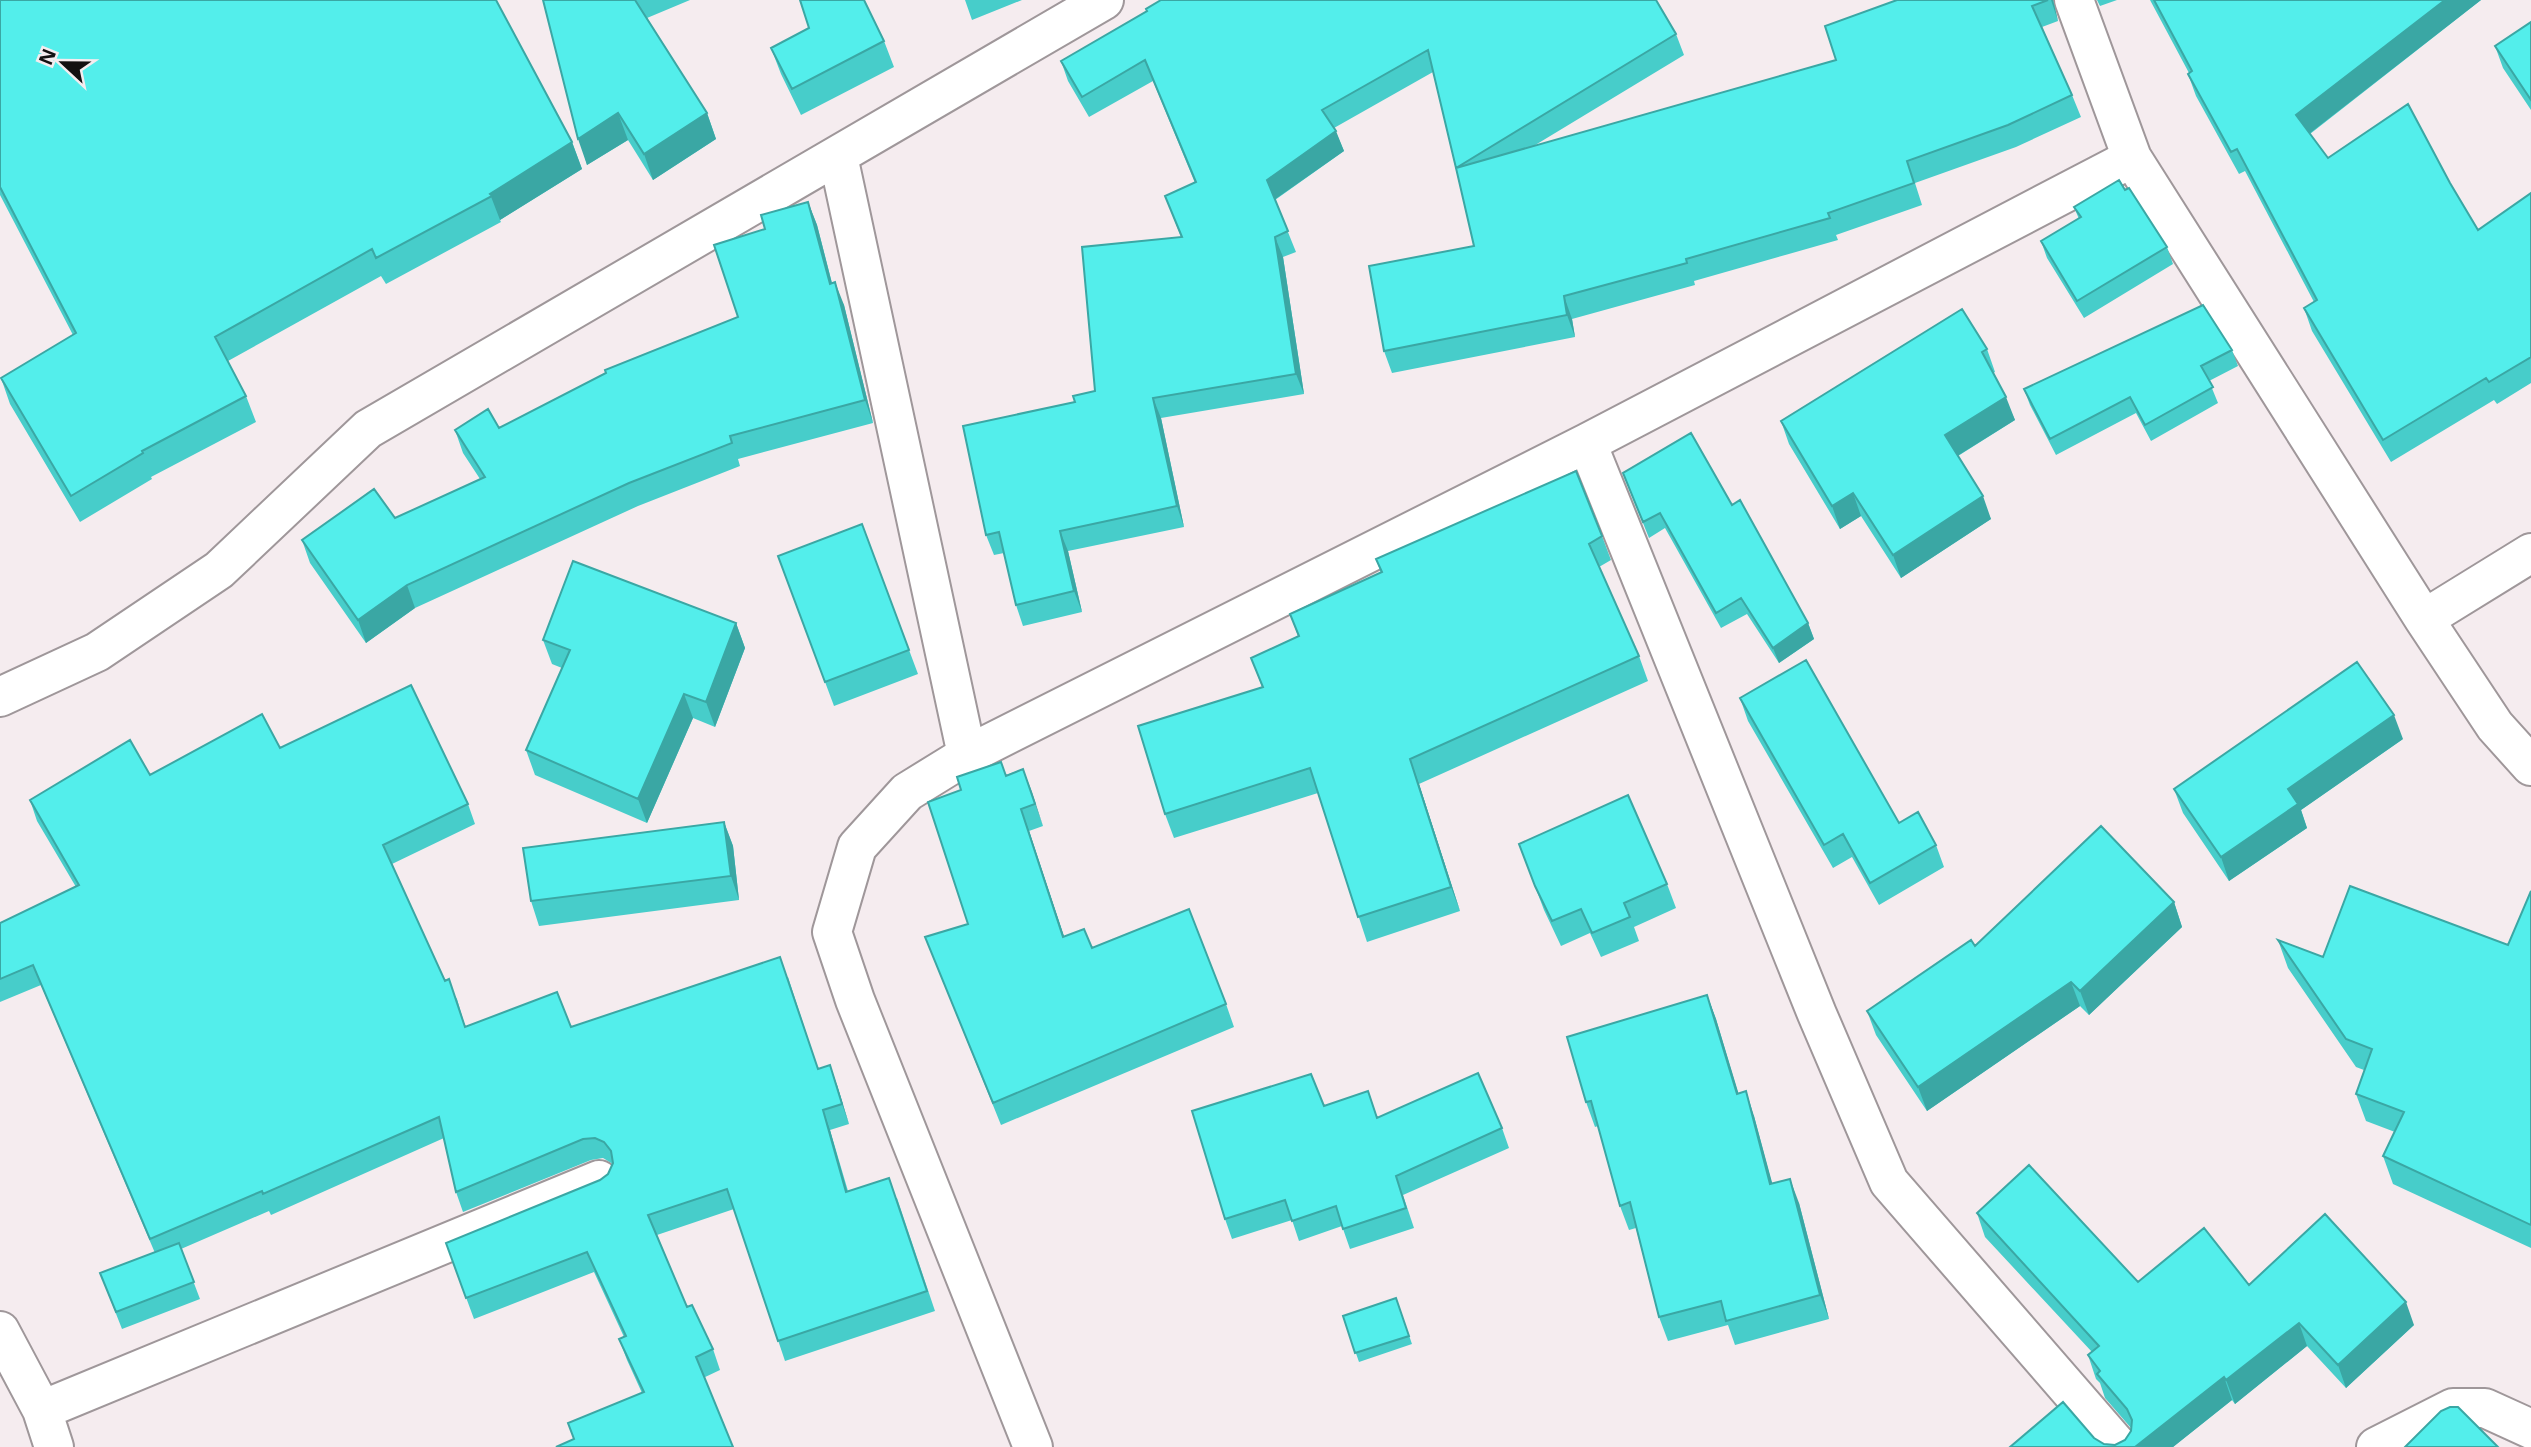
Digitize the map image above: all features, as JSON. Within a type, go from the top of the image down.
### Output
[{"type":"street","points":[[0,697],[97,652],[219,570],[368,429],[1104,0]]},
{"type":"street","points":[[2074,0],[2132,158],[2424,619],[2495,726],[2531,766]]},
{"type":"street","points":[[838,156],[967,755]]},
{"type":"street","points":[[1032,1447],[855,1000],[832,932],[857,847],[906,792],[967,755],[1587,443],[2132,158]]},
{"type":"street","points":[[1587,443],[1817,1014],[1889,1182],[2119,1447]]},
{"type":"street","points":[[2424,619],[2531,553]]},
{"type":"street","points":[[42,1410],[599,1180]]},
{"type":"street","points":[[0,1331],[42,1410],[54,1447]]},
{"type":"street","points":[[2376,1447],[2453,1408],[2485,1408],[2531,1429]]},
{"type":"building","points":[[0,0],[496,0],[572,142],[490,194],[492,196],[376,258],[372,249],[215,337],[246,396],[142,451],[143,453],[71,496],[1,378],[76,333],[0,187]]},
{"type":"building","points":[[543,0],[635,0],[707,113],[644,154],[618,113],[578,139]]},
{"type":"building","points":[[800,0],[864,0],[884,41],[792,89],[771,48],[809,28]]},
{"type":"building","points":[[1161,0],[1656,0],[1676,34],[1456,168],[1428,50],[1322,110],[1336,131],[1267,180],[1288,231],[1275,237],[1296,374],[1153,398],[1177,506],[1060,531],[1074,591],[1016,605],[999,532],[986,535],[963,426],[1075,402],[1073,396],[1095,391],[1082,247],[1182,237],[1165,196],[1196,182],[1145,60],[1082,97],[1061,61],[1147,11],[1146,9]]},
{"type":"building","points":[[1897,0],[2048,0],[2032,6],[2072,95],[2008,125],[1907,161],[1914,183],[1828,213],[1830,218],[1686,259],[1687,263],[1564,296],[1567,315],[1384,351],[1369,266],[1474,246],[1456,168],[1836,60],[1825,26]]},
{"type":"building","points":[[2154,0],[2445,0],[2296,115],[2328,158],[2408,104],[2478,230],[2531,193],[2531,357],[2489,382],[2486,378],[2383,440],[2304,308],[2317,300],[2237,149],[2231,152],[2188,74],[2192,71]]},
{"type":"building","points":[[2531,22],[2531,100],[2495,46]]},
{"type":"building","points":[[2119,180],[2125,190],[2129,188],[2167,247],[2077,301],[2041,241],[2081,217],[2074,207]]},
{"type":"building","points":[[808,202],[830,284],[835,282],[865,400],[730,436],[732,443],[629,483],[407,585],[358,620],[302,540],[374,489],[395,518],[485,477],[455,430],[488,409],[499,428],[606,373],[605,370],[738,317],[714,245],[765,229],[761,215]]},
{"type":"building","points":[[2203,305],[2232,350],[2201,366],[2213,387],[2145,425],[2130,397],[2050,439],[2024,389]]},
{"type":"building","points":[[1962,309],[1987,349],[1982,352],[2006,397],[1945,435],[1983,496],[1893,555],[1853,493],[1832,506],[1781,421]]},
{"type":"building","points":[[1691,433],[1732,505],[1740,500],[1808,623],[1773,648],[1741,598],[1716,613],[1660,513],[1643,522],[1623,473]]},
{"type":"building","points":[[1576,471],[1602,536],[1589,544],[1639,656],[1410,759],[1451,887],[1358,917],[1310,768],[1165,814],[1138,726],[1263,687],[1251,658],[1299,636],[1290,614],[1382,572],[1376,559]]},
{"type":"building","points":[[862,524],[909,650],[825,682],[778,556]]},
{"type":"building","points":[[573,561],[736,623],[706,702],[684,694],[638,799],[526,750],[570,650],[543,640]]},
{"type":"building","points":[[1806,660],[1899,823],[1918,812],[1936,845],[1870,883],[1843,834],[1824,845],[1740,698]]},
{"type":"building","points":[[2357,662],[2394,715],[2288,789],[2298,804],[2221,857],[2174,789]]},
{"type":"building","points":[[411,685],[468,804],[383,845],[445,981],[449,979],[465,1027],[557,992],[571,1027],[780,957],[818,1069],[830,1065],[842,1104],[823,1110],[846,1192],[889,1178],[927,1291],[778,1341],[727,1189],[648,1215],[687,1307],[692,1305],[713,1349],[696,1357],[733,1447],[556,1447],[574,1439],[568,1423],[644,1392],[619,1339],[626,1336],[587,1252],[466,1298],[446,1243],[600,1180],[608,1174],[613,1163],[611,1151],[604,1142],[595,1138],[583,1139],[456,1192],[439,1117],[263,1194],[262,1191],[150,1239],[33,965],[0,979],[0,923],[79,885],[30,800],[130,740],[150,775],[262,714],[280,748]]},
{"type":"building","points":[[1001,762],[1006,776],[1023,769],[1035,804],[1021,809],[1063,937],[1084,929],[1092,948],[1189,909],[1226,1004],[993,1103],[925,937],[968,924],[928,802],[961,790],[957,777]]},
{"type":"building","points":[[1628,795],[1667,884],[1624,903],[1630,917],[1592,933],[1581,909],[1552,921],[1519,844]]},
{"type":"building","points":[[724,822],[731,876],[531,901],[523,848]]},
{"type":"building","points":[[2101,826],[2174,902],[2080,991],[2071,982],[1918,1087],[1867,1011],[1971,940],[1975,946]]},
{"type":"building","points":[[2350,886],[2508,945],[2531,891],[2531,1225],[2383,1156],[2404,1112],[2356,1094],[2372,1049],[2346,1039],[2278,940],[2323,957]]},
{"type":"building","points":[[1707,995],[1737,1094],[1746,1091],[1770,1184],[1790,1179],[1820,1295],[1726,1321],[1721,1301],[1659,1317],[1630,1202],[1620,1206],[1591,1101],[1586,1102],[1567,1037]]},
{"type":"building","points":[[1478,1073],[1502,1128],[1396,1176],[1406,1208],[1343,1229],[1336,1206],[1292,1221],[1285,1200],[1225,1219],[1192,1111],[1311,1074],[1324,1106],[1368,1091],[1377,1118]]},
{"type":"building","points":[[2029,1165],[2138,1282],[2204,1228],[2249,1285],[2325,1214],[2406,1302],[2338,1365],[2299,1323],[2226,1380],[2224,1377],[2135,1447],[2010,1447],[2063,1402],[2094,1438],[2104,1444],[2115,1445],[2125,1440],[2131,1431],[2132,1420],[2127,1409],[2097,1374],[2100,1371],[2088,1355],[2099,1346],[1977,1213]]},
{"type":"building","points":[[179,1243],[194,1282],[116,1312],[100,1273]]},
{"type":"building","points":[[1396,1298],[1409,1336],[1355,1353],[1343,1316]]},
{"type":"building","points":[[2458,1407],[2498,1447],[2405,1447],[2441,1411]]}]
